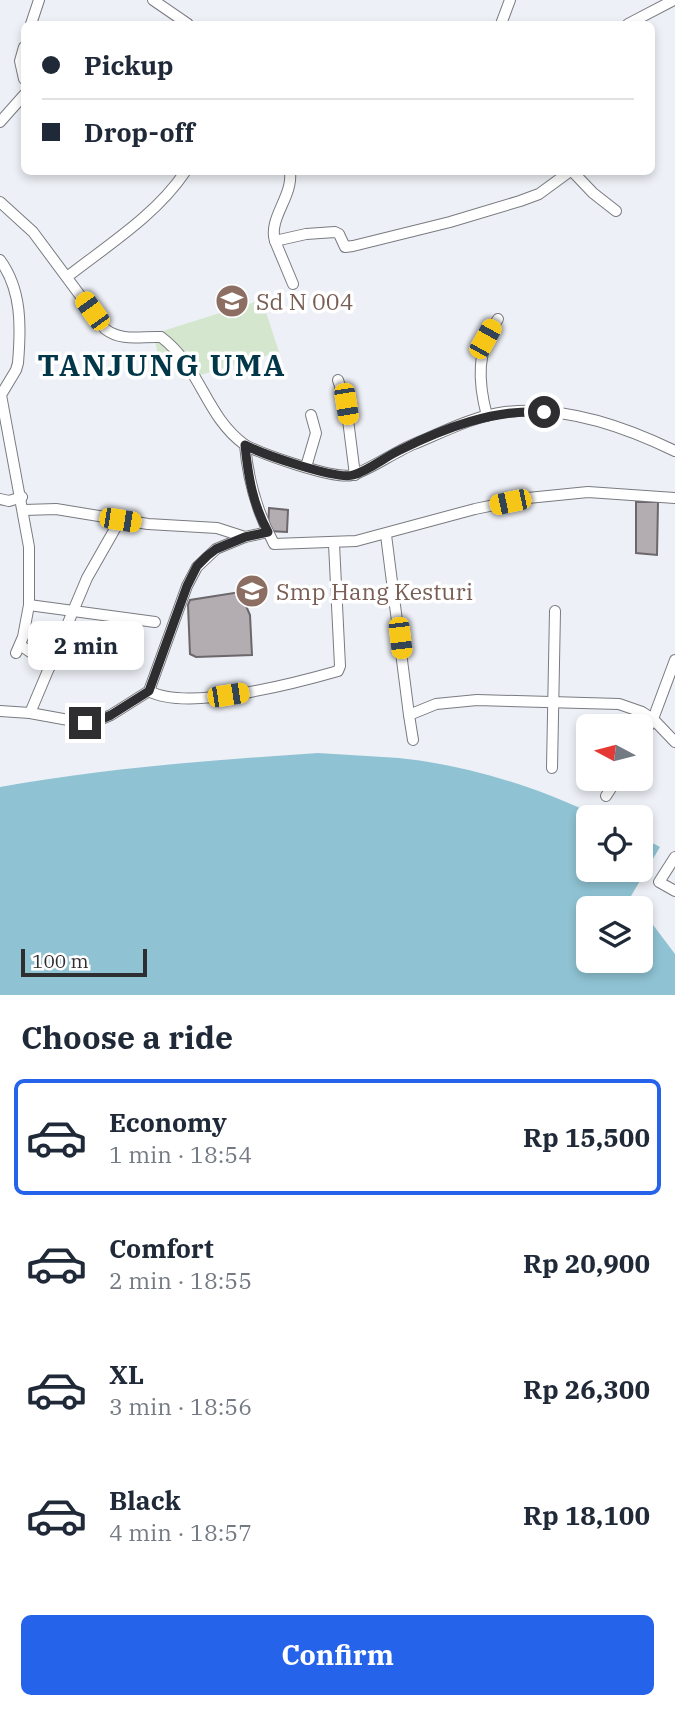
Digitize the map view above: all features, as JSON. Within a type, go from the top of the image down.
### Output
[{"type":"street","points":[[32,21],[38,0]]},
{"type":"street","points":[[153,0],[184,21]]},
{"type":"street","points":[[502,21],[510,0]]},
{"type":"street","points":[[634,21],[674,0]]},
{"type":"street","points":[[0,122],[21,98]]},
{"type":"street","points":[[67,276],[135,224],[183,175]]},
{"type":"street","points":[[290,175],[290,190],[273,230],[293,284]]},
{"type":"street","points":[[275,241],[306,234],[335,232],[340,234],[345,247],[353,246],[520,201],[539,194],[567,175]]},
{"type":"street","points":[[574,175],[616,211]]},
{"type":"street","points":[[0,202],[33,232],[109,332],[130,339],[164,339],[199,380],[211,408],[225,427],[245,445],[306,467],[339,475],[355,475],[403,448],[487,416],[527,411],[576,416],[647,437],[675,451]]},
{"type":"street","points":[[0,260],[13,283],[19,313],[16,370],[1,395],[22,497],[29,547],[29,605],[18,649],[51,666]]},
{"type":"street","points":[[487,416],[480,379],[481,359],[485,339],[498,319]]},
{"type":"street","points":[[338,380],[346,404],[355,475]]},
{"type":"street","points":[[306,467],[316,438],[311,415]]},
{"type":"street","points":[[245,445],[249,481],[255,502],[274,544],[334,544],[386,535],[475,509],[528,498],[588,492],[675,498]]},
{"type":"street","points":[[0,499],[9,501],[22,497]]},
{"type":"street","points":[[24,510],[56,509],[148,524],[217,528],[245,537]]},
{"type":"street","points":[[30,713],[73,611],[99,556],[120,520]]},
{"type":"street","points":[[0,711],[30,713],[85,723],[97,721],[149,691],[187,586],[197,566],[216,549],[245,537],[268,532]]},
{"type":"street","points":[[386,535],[413,740]]},
{"type":"street","points":[[149,691],[174,699],[228,695],[338,671],[340,666],[334,544]]},
{"type":"street","points":[[29,605],[155,622]]},
{"type":"street","points":[[552,768],[555,611]]},
{"type":"street","points":[[675,660],[653,719],[675,742]]},
{"type":"street","points":[[410,715],[436,705],[457,701],[619,704],[645,714]]},
{"type":"street","points":[[606,796],[609,791]]},
{"type":"street","points":[[675,857],[659,882],[675,891]]},
{"type":"green space","points":[[262,300],[279,352],[183,380],[160,362],[153,334]]},
{"type":"water","points":[[318,753],[425,761],[502,779],[576,806],[576,882],[639,882],[631,896],[576,896],[576,973],[653,973],[653,925],[675,954],[675,995],[0,995],[0,787],[159,765]]},
{"type":"water","points":[[653,843],[660,847],[653,859]]},
{"type":"building","points":[[636,502],[658,502],[657,555],[636,553]]},
{"type":"building","points":[[269,508],[288,510],[287,532],[268,531]]},
{"type":"building","points":[[240,592],[250,615],[252,655],[196,657],[190,654],[190,600]]},
{"type":"place","name":"Sd N 004","points":[[232,301]]},
{"type":"place","name":"Smp Hang Kesturi","points":[[252,591]]},
{"type":"district","name":"TANJUNG UMA","points":[[162,364]]},
{"type":"route","points":[[85,723],[111,715],[149,691],[158,674],[187,586],[197,566],[216,549],[245,537],[268,532],[249,481],[245,445],[306,467],[350,476],[403,448],[466,423],[505,412],[544,412]]}]
